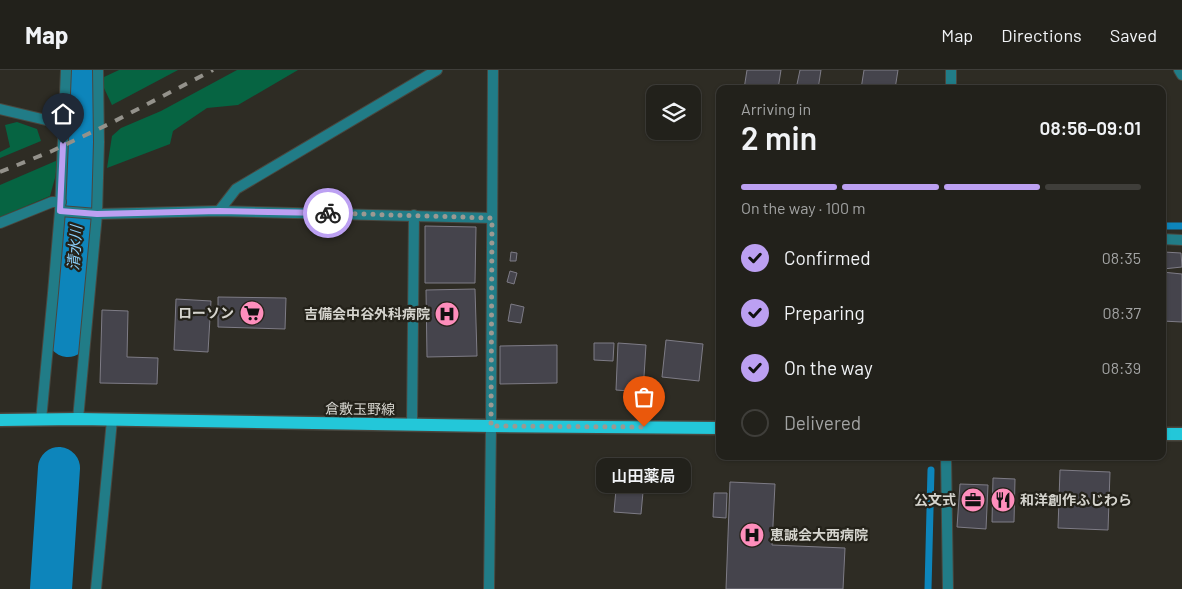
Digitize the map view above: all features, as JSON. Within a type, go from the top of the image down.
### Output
[{"type":"main road","name":"倉敷玉野線","points":[[0,420],[78,419],[716,428]]},
{"type":"main road","points":[[1166,434],[1182,434]]},
{"type":"street","points":[[41,420],[63,208],[63,124],[67,80],[66,70]]},
{"type":"street","points":[[78,419],[99,134],[98,70]]},
{"type":"street","points":[[219,211],[236,189],[437,70]]},
{"type":"street","points":[[488,589],[493,70]]},
{"type":"street","points":[[951,70],[951,85]]},
{"type":"street","points":[[1179,70],[1182,75]]},
{"type":"street","points":[[0,109],[63,124]]},
{"type":"street","points":[[0,223],[52,202],[63,208],[92,213],[219,211],[492,218]]},
{"type":"street","points":[[412,425],[414,216]]},
{"type":"street","points":[[1166,239],[1182,240]]},
{"type":"street","points":[[96,589],[112,420]]},
{"type":"street","points":[[946,460],[948,589]]},
{"type":"green space","points":[[119,70],[178,70],[112,105],[103,86],[104,77]]},
{"type":"green space","points":[[237,70],[298,70],[238,105],[207,108],[173,131],[170,144],[107,168],[112,136],[121,128],[161,111]]},
{"type":"green space","points":[[17,122],[37,129],[41,141],[0,158],[0,152],[10,147],[5,125]]},
{"type":"green space","points":[[58,160],[50,196],[0,217],[0,185]]},
{"type":"building","points":[[747,70],[781,70],[779,85],[745,85]]},
{"type":"building","points":[[800,70],[821,70],[819,85],[797,85]]},
{"type":"building","points":[[864,70],[898,70],[896,85],[862,85]]},
{"type":"building","points":[[425,226],[476,227],[475,283],[425,283]]},
{"type":"building","points":[[511,252],[517,253],[516,261],[510,261]]},
{"type":"building","points":[[1166,252],[1181,253],[1182,267],[1166,269]]},
{"type":"building","points":[[510,271],[517,273],[514,284],[507,282]]},
{"type":"building","points":[[1166,272],[1182,274],[1182,322],[1166,321]]},
{"type":"building","points":[[475,289],[477,356],[427,357],[426,290]]},
{"type":"building","name":"ローソン","points":[[218,297],[286,298],[285,329],[218,327]]},
{"type":"building","points":[[176,299],[211,301],[208,352],[174,350]]},
{"type":"building","points":[[511,304],[524,307],[521,323],[508,321]]},
{"type":"building","points":[[102,310],[128,311],[127,357],[158,358],[157,384],[100,383]]},
{"type":"building","points":[[666,340],[703,344],[699,381],[662,377]]},
{"type":"building","points":[[594,343],[614,343],[613,361],[594,360]]},
{"type":"building","points":[[618,343],[646,345],[643,392],[616,390]]},
{"type":"building","points":[[557,345],[557,383],[500,384],[500,346]]},
{"type":"building","points":[[1060,470],[1110,472],[1108,530],[1058,528]]},
{"type":"building","points":[[617,478],[644,481],[641,514],[614,512]]},
{"type":"building","name":"和洋創作ふじわら","points":[[993,478],[1015,479],[1014,522],[992,522]]},
{"type":"building","points":[[730,482],[775,484],[772,545],[845,548],[843,589],[726,589]]},
{"type":"building","points":[[960,484],[988,485],[986,529],[957,527]]},
{"type":"building","points":[[714,493],[727,493],[726,518],[713,517]]},
{"type":"waterway","name":"清水川","points":[[68,336],[83,151],[81,70]]},
{"type":"waterway","points":[[1166,226],[1182,226]]},
{"type":"waterway","name":"清水川","points":[[51,589],[59,468]]},
{"type":"waterway","points":[[928,589],[931,470]]},
{"type":"railway","points":[[0,172],[52,151],[111,123],[213,70]]},
{"type":"way so far","points":[[328,213],[492,218],[491,426],[644,427]]},
{"type":"place","name":"ローソン","points":[[252,313]]},
{"type":"place","name":"吉備会中谷外科病院","points":[[447,314]]},
{"type":"place","name":"山田薬局","points":[[644,427]]},
{"type":"place","name":"公文式","points":[[973,500]]},
{"type":"place","name":"和洋創作ふじわら","points":[[1003,500]]},
{"type":"place","name":"恵誠会大西病院","points":[[752,535]]},
{"type":"route","points":[[63,144],[60,211],[97,214],[219,211],[328,213]]}]
